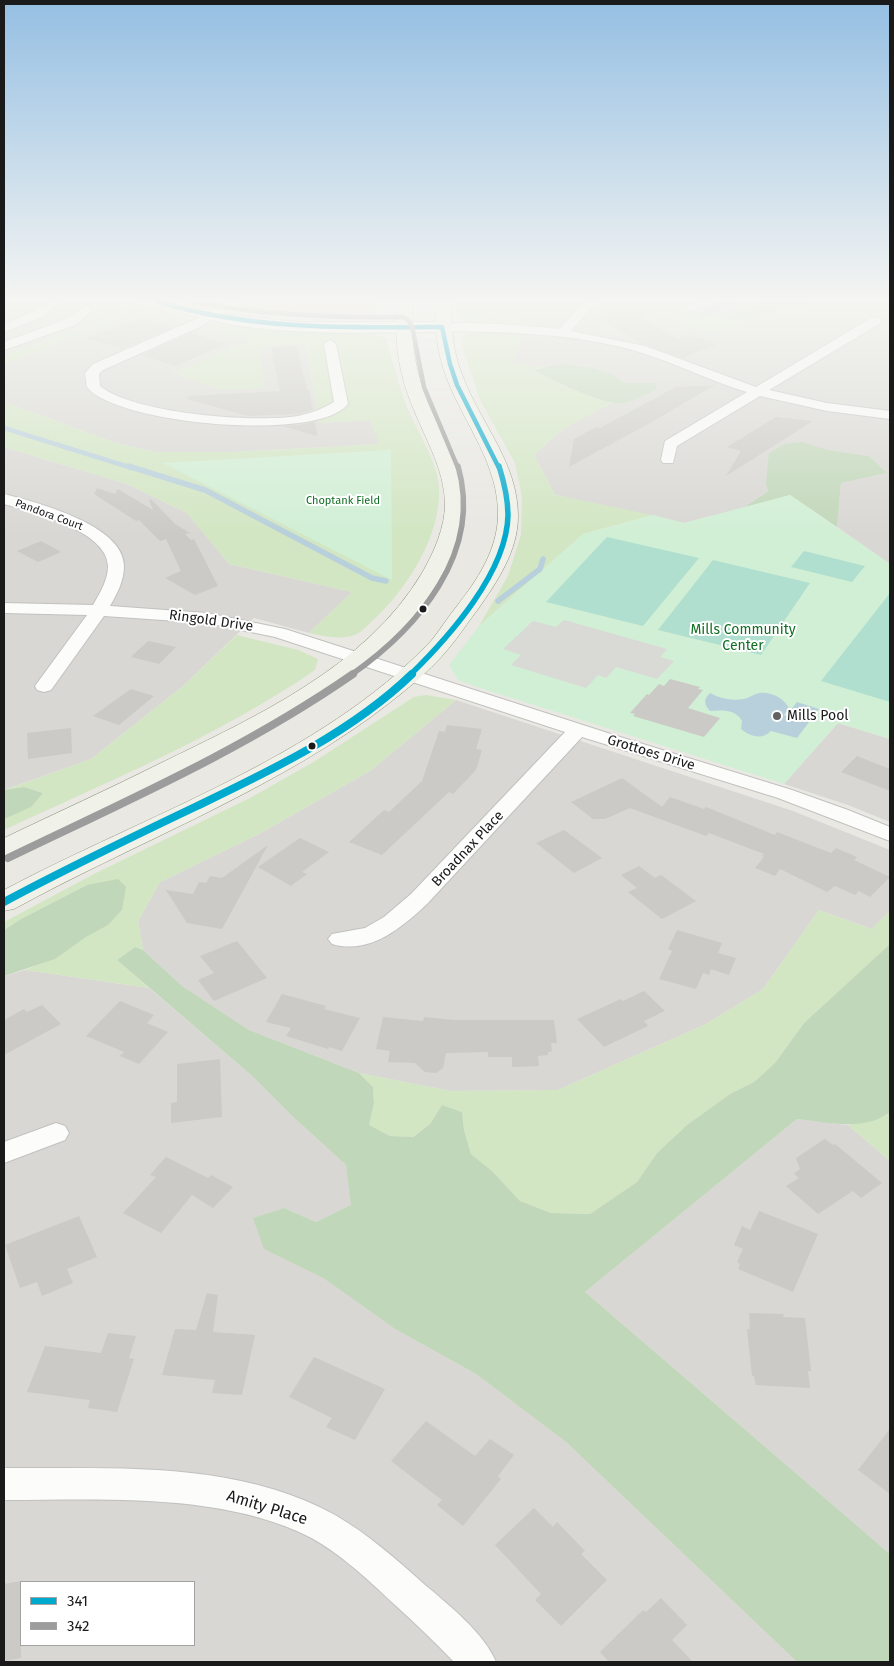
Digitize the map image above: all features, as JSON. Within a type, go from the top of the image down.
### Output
[{"type":"main road","points":[[4,849],[248,731],[300,700],[358,658],[399,622],[421,595],[433,575],[446,547],[454,518],[454,484],[444,452],[423,411],[411,380]]},
{"type":"main road","points":[[4,902],[279,764],[359,715],[411,676],[467,613],[499,557],[508,517],[503,477],[496,455],[455,380]]},
{"type":"street","points":[[93,380],[94,387],[104,395],[121,402],[187,417],[258,421],[315,416],[327,413],[340,404],[336,380]]},
{"type":"street","points":[[723,380],[757,390],[835,408],[890,415]]},
{"type":"street","points":[[668,460],[670,444],[775,380]]},
{"type":"street","name":"Pandora Court","points":[[4,498],[80,525],[102,540],[112,553],[116,566],[112,588],[99,610],[44,686]]},
{"type":"street","name":"Ringold Drive","points":[[4,608],[99,610],[207,618],[295,637],[411,676]]},
{"type":"street","name":"Grottoes Drive","points":[[411,676],[785,794],[841,814],[890,835]]},
{"type":"street","name":"Broadnax Place","points":[[340,939],[355,940],[372,934],[392,923],[420,899],[578,730]]},
{"type":"street","points":[[4,1153],[56,1133]]},
{"type":"street","name":"Amity Place","points":[[4,1484],[156,1486],[203,1491],[258,1502],[306,1518],[335,1533],[369,1557],[454,1635],[478,1662]]},
{"type":"shaded area","points":[[4,380],[192,380],[222,390],[231,380],[312,380],[320,423],[370,420],[380,444],[233,452],[154,452],[116,443],[4,402]]},
{"type":"shaded area","points":[[595,380],[890,380],[890,564],[837,527],[841,483],[887,473],[869,456],[827,450],[743,508],[684,523],[555,495],[534,455],[563,429],[635,390]]},
{"type":"shaded area","points":[[4,447],[127,484],[187,513],[229,564],[352,592],[309,633],[254,618],[183,686],[91,759],[4,790]]},
{"type":"shaded area","points":[[564,620],[667,649],[660,657],[674,661],[657,679],[616,667],[606,678],[598,675],[586,688],[511,665],[521,655],[503,649],[533,621],[556,627]]},
{"type":"shaded area","points":[[456,700],[793,811],[890,850],[890,911],[872,929],[819,910],[763,989],[706,1024],[558,1090],[451,1091],[359,1073],[249,1030],[182,986],[143,950],[138,921],[160,882],[259,834],[370,771]]},
{"type":"shaded area","points":[[838,723],[890,739],[890,822],[848,805],[784,784]]},
{"type":"shaded area","points":[[25,970],[149,988],[251,1075],[291,1115],[346,1165],[352,1205],[316,1222],[284,1208],[254,1218],[265,1249],[323,1278],[395,1329],[476,1374],[566,1442],[797,1662],[4,1662],[4,976]]},
{"type":"shaded area","points":[[797,1119],[848,1125],[890,1161],[890,1554],[585,1292]]},
{"type":"green space","points":[[192,380],[264,380],[265,388],[222,390]]},
{"type":"green space","points":[[312,380],[398,380],[407,407],[435,466],[439,487],[435,524],[428,543],[409,578],[397,595],[359,633],[339,638],[309,633],[352,592],[229,564],[187,513],[127,484],[4,447],[4,402],[116,443],[154,452],[233,452],[379,444],[370,420],[320,423]]},
{"type":"green space","points":[[473,380],[553,380],[594,398],[613,402],[563,429],[534,455],[555,495],[653,515],[583,534],[479,626],[508,576],[521,535],[522,497],[515,463],[480,400]]},
{"type":"green space","points":[[552,380],[619,380],[623,383],[655,383],[657,389],[630,401],[613,403]]},
{"type":"green space","points":[[802,442],[828,450],[869,456],[887,473],[841,483],[837,527],[790,495],[743,508],[768,491],[766,483],[769,453],[785,444]]},
{"type":"green space","name":"Choptank Field","points":[[391,450],[392,580],[163,463]]},
{"type":"green space","name":"Mills Community Center","points":[[790,495],[890,564],[890,739],[838,723],[784,784],[480,688],[458,680],[449,665],[479,626],[583,534],[653,515],[684,523]]},
{"type":"green space","points":[[607,537],[699,558],[643,626],[546,602]]},
{"type":"green space","points":[[804,551],[865,566],[852,582],[791,567]]},
{"type":"green space","points":[[713,560],[810,583],[761,655],[658,630]]},
{"type":"green space","points":[[890,593],[890,702],[821,681]]},
{"type":"green space","points":[[237,635],[298,650],[318,659],[315,670],[241,716],[202,737],[4,830],[4,819],[43,793],[24,787],[5,790],[91,759],[183,686]]},
{"type":"green space","points":[[426,695],[456,700],[370,771],[259,834],[160,882],[138,921],[143,950],[135,947],[117,960],[149,988],[25,970],[55,958],[108,924],[122,910],[87,885],[21,919],[4,930],[4,922],[96,873],[250,798],[312,763],[414,697]]},
{"type":"green space","points":[[24,787],[43,793],[31,807],[4,819],[4,790]]},
{"type":"green space","points":[[118,879],[126,887],[122,910],[108,925],[86,937],[55,959],[4,976],[4,930],[21,919],[87,885]]},
{"type":"green space","points":[[819,910],[871,929],[890,911],[890,944],[804,1023],[775,1063],[754,1082],[730,1094],[687,1125],[657,1153],[637,1182],[590,1214],[551,1213],[520,1201],[492,1171],[471,1154],[464,1130],[462,1112],[442,1105],[430,1124],[412,1137],[390,1136],[368,1125],[374,1103],[373,1087],[359,1073],[451,1091],[558,1090],[706,1024],[763,989]]},
{"type":"green space","points":[[890,944],[890,1112],[869,1122],[857,1124],[797,1119],[585,1292],[890,1554],[890,1662],[797,1662],[566,1442],[476,1374],[395,1329],[323,1278],[264,1249],[253,1218],[284,1208],[316,1222],[351,1205],[346,1165],[291,1115],[251,1075],[117,960],[135,947],[143,950],[182,986],[249,1030],[359,1073],[373,1087],[374,1103],[369,1125],[390,1136],[413,1137],[430,1124],[442,1105],[462,1112],[464,1130],[471,1154],[492,1171],[520,1201],[551,1213],[590,1214],[637,1182],[657,1153],[687,1125],[730,1094],[754,1082],[775,1063],[804,1023]]},
{"type":"green space","points":[[890,1112],[890,1161],[848,1125],[885,1116]]},
{"type":"water","name":"Mills Pool","points":[[710,693],[731,700],[746,698],[759,693],[772,694],[787,704],[789,708],[784,715],[786,716],[797,702],[819,709],[797,738],[771,731],[764,736],[756,736],[741,729],[742,721],[736,714],[732,712],[710,711],[705,702]]},
{"type":"building","points":[[278,380],[305,380],[313,410],[298,414],[248,416],[187,399],[188,396],[280,391]]},
{"type":"building","points":[[715,385],[569,467],[574,439],[596,427],[600,428],[676,387]]},
{"type":"building","points":[[776,417],[813,421],[726,476],[741,451],[727,447]]},
{"type":"building","points":[[315,421],[317,436],[283,426],[299,425]]},
{"type":"building","points":[[97,488],[115,494],[118,489],[153,510],[149,500],[151,499],[175,524],[190,533],[185,534],[191,540],[194,539],[218,586],[195,595],[165,578],[181,571],[166,539],[160,541],[139,520],[136,521],[94,494]]},
{"type":"building","points":[[41,541],[61,552],[38,562],[17,551]]},
{"type":"building","points":[[148,641],[176,647],[159,664],[131,657]]},
{"type":"building","name":"Mills Community Center","points":[[670,679],[700,687],[698,689],[703,690],[688,708],[720,718],[704,737],[633,716],[635,714],[630,713],[647,694],[649,695],[659,684],[664,686]]},
{"type":"building","points":[[131,689],[154,696],[119,725],[93,716]]},
{"type":"building","points":[[447,725],[482,729],[476,749],[482,750],[476,770],[453,794],[449,792],[382,855],[349,842],[384,810],[389,812],[422,781],[439,731],[445,732]]},
{"type":"building","points":[[71,728],[72,753],[28,759],[27,733]]},
{"type":"building","points":[[857,756],[890,769],[890,791],[841,772]]},
{"type":"building","points":[[622,778],[662,807],[670,797],[704,809],[706,807],[775,835],[777,832],[831,853],[836,848],[857,857],[854,860],[890,877],[870,897],[859,891],[855,895],[835,886],[827,892],[780,869],[775,876],[755,868],[764,857],[762,856],[764,854],[709,833],[706,836],[630,808],[605,819],[593,819],[571,802]]},
{"type":"building","points":[[564,830],[602,858],[574,873],[536,843]]},
{"type":"building","points":[[300,838],[329,852],[302,872],[307,874],[291,886],[258,867]]},
{"type":"building","points":[[268,845],[222,929],[187,923],[166,890],[193,894],[199,882],[206,883],[210,876],[222,878]]},
{"type":"building","points":[[639,866],[655,878],[661,875],[696,901],[662,919],[628,892],[637,888],[621,875]]},
{"type":"building","points":[[677,930],[722,943],[718,953],[736,958],[729,975],[711,969],[709,975],[703,973],[696,989],[659,979],[672,951],[668,949]]},
{"type":"building","points":[[237,941],[267,978],[214,1001],[198,980],[214,973],[200,956]]},
{"type":"building","points":[[644,991],[665,1011],[644,1021],[648,1026],[604,1047],[577,1019],[621,999],[623,1001]]},
{"type":"building","points":[[282,994],[326,1006],[324,1009],[360,1018],[342,1051],[329,1047],[328,1049],[286,1036],[291,1028],[266,1022]]},
{"type":"building","points":[[120,1001],[154,1015],[147,1023],[168,1032],[139,1064],[120,1056],[124,1052],[86,1036]]},
{"type":"building","points":[[42,1005],[61,1024],[4,1055],[4,1020],[24,1009],[27,1012]]},
{"type":"building","points":[[383,1017],[423,1021],[424,1017],[455,1020],[554,1020],[557,1043],[551,1043],[552,1051],[548,1052],[548,1055],[538,1056],[539,1066],[512,1067],[512,1057],[488,1057],[488,1052],[446,1053],[443,1068],[436,1073],[425,1072],[415,1063],[388,1062],[390,1051],[376,1049]]},
{"type":"building","points":[[220,1059],[222,1117],[171,1123],[171,1103],[177,1102],[177,1064]]},
{"type":"building","points":[[825,1139],[833,1145],[835,1144],[882,1183],[861,1198],[853,1191],[818,1214],[786,1186],[799,1178],[794,1174],[800,1169],[796,1158]]},
{"type":"building","points":[[166,1157],[208,1178],[211,1175],[233,1187],[213,1208],[192,1195],[161,1233],[123,1213],[156,1177],[150,1175]]},
{"type":"building","points":[[759,1211],[818,1234],[793,1292],[738,1269],[740,1264],[737,1262],[743,1249],[734,1245],[742,1226],[750,1230]]},
{"type":"building","points":[[79,1216],[97,1257],[67,1269],[73,1283],[42,1296],[37,1282],[20,1288],[5,1245]]},
{"type":"building","points":[[207,1293],[218,1295],[213,1332],[255,1335],[242,1395],[212,1393],[215,1380],[162,1375],[175,1329],[196,1330]]},
{"type":"building","points":[[749,1313],[784,1314],[783,1317],[805,1318],[811,1371],[808,1371],[810,1388],[756,1385],[754,1376],[752,1376],[747,1329],[750,1329]]},
{"type":"building","points":[[108,1333],[136,1336],[129,1358],[134,1359],[117,1412],[88,1408],[90,1400],[27,1392],[45,1346],[101,1353]]},
{"type":"building","points":[[314,1357],[385,1389],[355,1440],[326,1427],[332,1418],[289,1397]]},
{"type":"building","points":[[426,1421],[475,1456],[490,1439],[514,1455],[498,1476],[501,1479],[463,1526],[437,1505],[442,1500],[391,1461]]},
{"type":"building","points":[[890,1429],[890,1494],[858,1470]]},
{"type":"building","points":[[534,1508],[553,1527],[557,1522],[585,1551],[581,1554],[607,1580],[561,1626],[535,1600],[541,1594],[495,1545]]},
{"type":"building","points":[[20,1581],[21,1658],[4,1661],[4,1584]]},
{"type":"building","points":[[661,1598],[687,1625],[672,1640],[693,1662],[609,1662],[600,1652],[643,1610],[646,1612]]},
{"type":"waterway","points":[[4,428],[132,468]]},
{"type":"waterway","points":[[128,466],[205,490],[372,578],[386,581]]},
{"type":"waterway","points":[[498,601],[540,569],[543,559]]},
{"type":"transit line","name":"342","points":[[8,858],[170,781],[250,739],[358,670],[397,639],[413,623],[440,581],[454,552],[461,535],[464,504],[458,467],[422,380]]},
{"type":"transit line","name":"341","points":[[4,902],[90,857],[221,795],[300,754],[373,706],[407,678],[438,648],[488,578],[503,542],[508,516],[504,481],[498,464],[455,380]]},
{"type":"place","name":"Mills Pool","points":[[777,716]]}]
